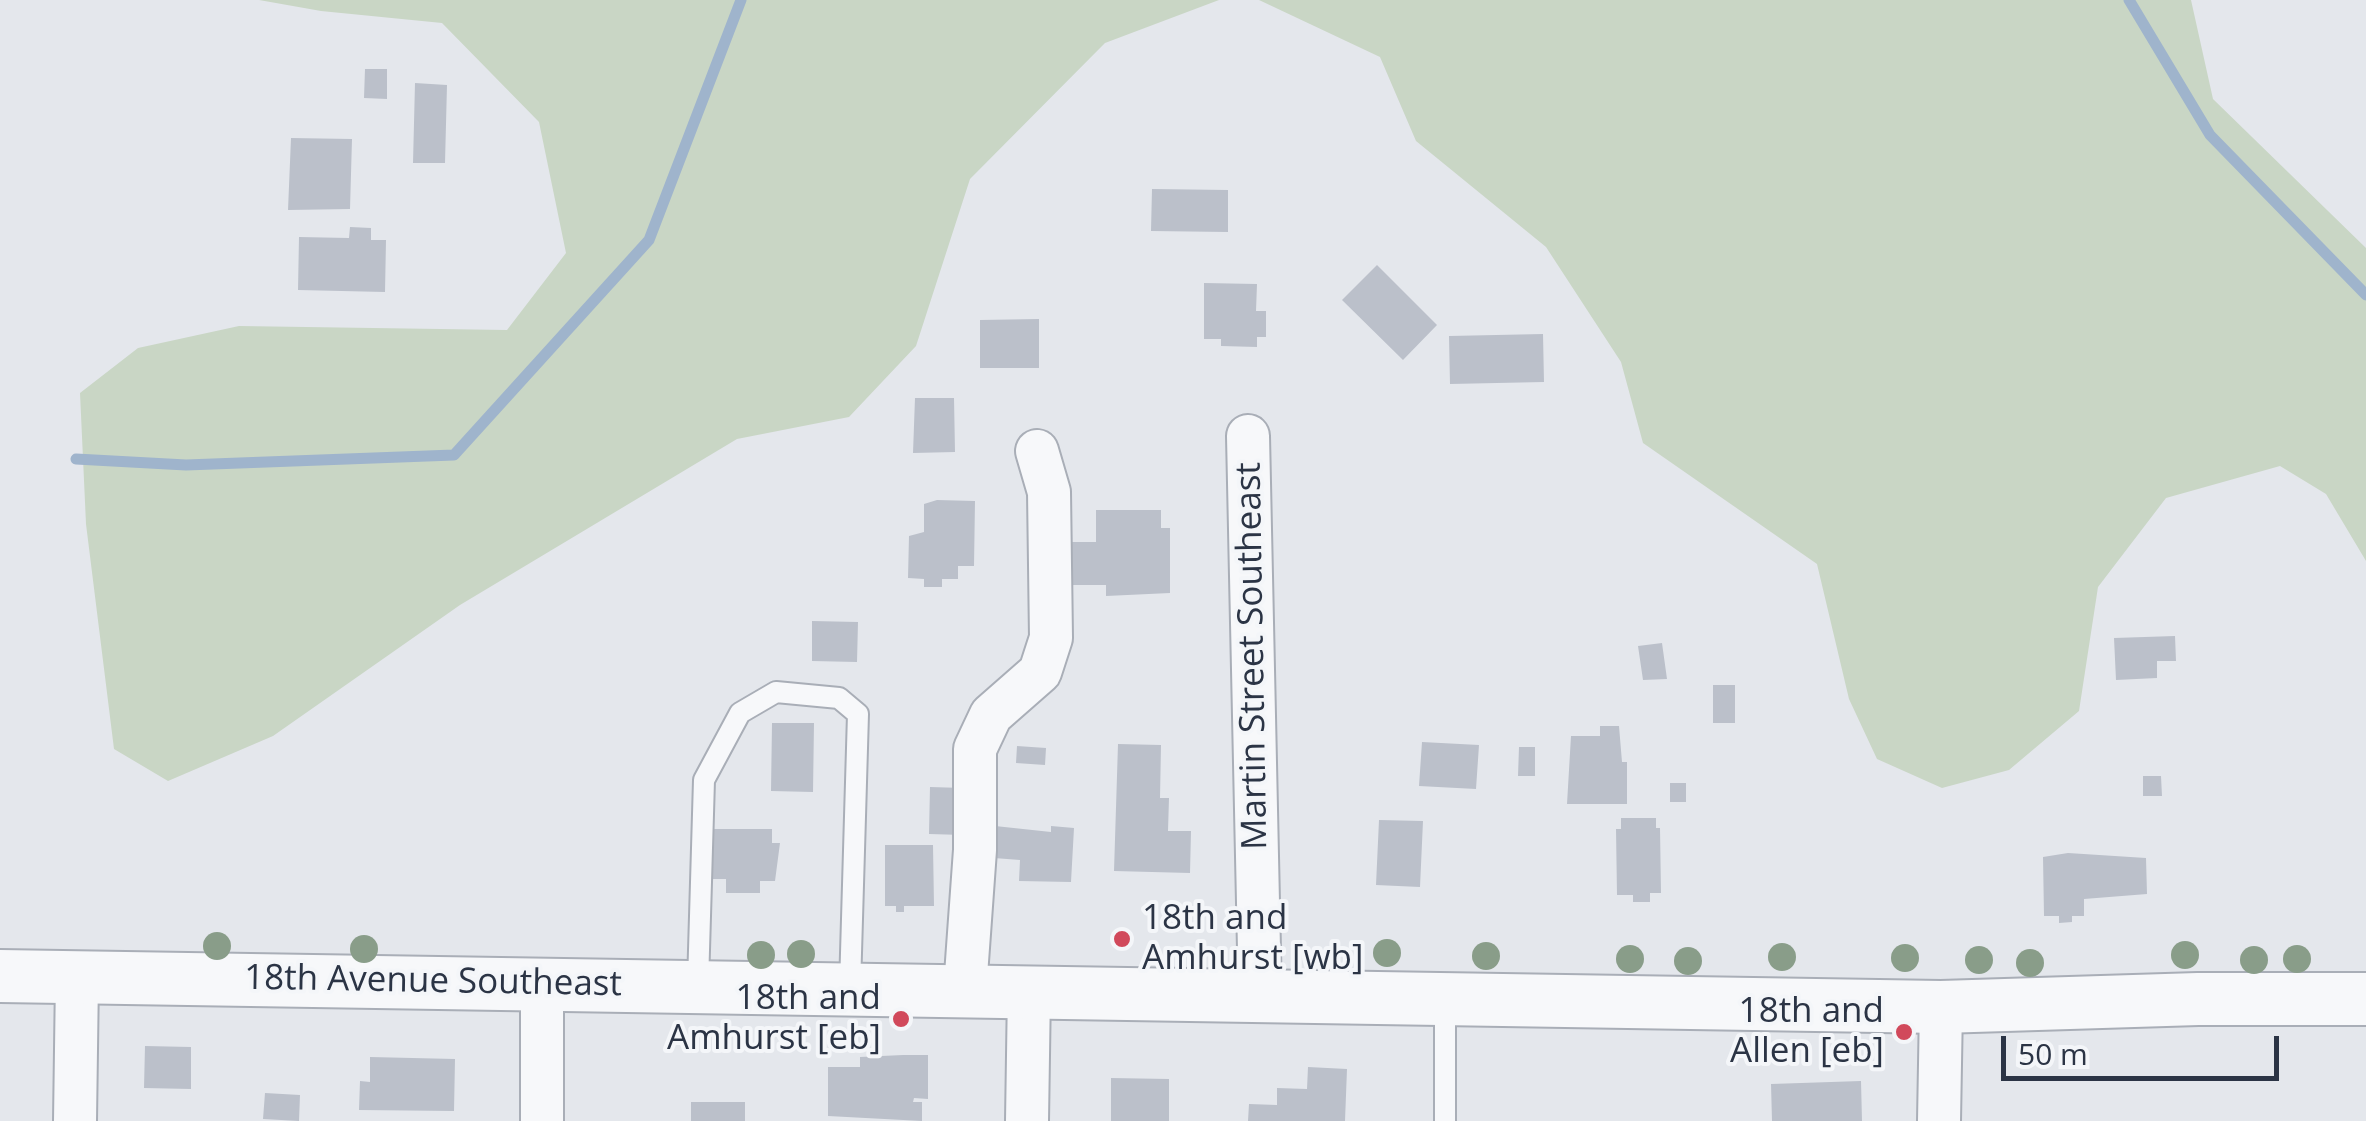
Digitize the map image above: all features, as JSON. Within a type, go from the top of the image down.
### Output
[{"type":"street","name":"Martin Street Southeast","points":[[1248,436],[1260,996]]},
{"type":"street","points":[[964,989],[974,850],[975,749],[990,715],[1040,672],[1051,638],[1049,492],[1036,450]]},
{"type":"street","name":"18th Avenue Southeast","points":[[0,976],[850,987],[1941,1008],[2198,999],[2366,999]]},
{"type":"street","points":[[75,1121],[77,978]]},
{"type":"street","points":[[542,984],[542,1121]]},
{"type":"street","points":[[1027,1121],[1028,990]]},
{"type":"street","points":[[1939,1121],[1941,1008]]},
{"type":"lane","points":[[698,985],[704,780],[740,713],[776,692],[839,698],[858,714],[850,987]]},
{"type":"lane","points":[[1446,1000],[1446,1121]]},
{"type":"green space","points":[[259,0],[1219,0],[1105,43],[970,179],[916,346],[849,417],[737,439],[460,605],[273,736],[168,781],[114,749],[86,524],[80,393],[138,348],[239,326],[507,330],[566,253],[539,122],[442,23],[321,11]]},
{"type":"green space","points":[[1259,0],[2191,0],[2213,99],[2366,248],[2366,561],[2326,494],[2280,466],[2166,498],[2098,587],[2079,711],[2009,770],[1942,788],[1877,759],[1849,699],[1817,564],[1643,443],[1621,362],[1546,247],[1416,141],[1380,57]]},
{"type":"building","points":[[365,69],[387,69],[387,99],[364,98]]},
{"type":"building","points":[[415,83],[447,85],[445,163],[413,163]]},
{"type":"building","points":[[291,138],[352,139],[350,209],[288,210]]},
{"type":"building","points":[[1152,189],[1228,190],[1228,232],[1151,231]]},
{"type":"building","points":[[350,227],[371,228],[371,240],[386,240],[385,292],[298,290],[299,237],[349,238]]},
{"type":"building","points":[[1377,265],[1437,325],[1403,360],[1342,300]]},
{"type":"building","points":[[1204,283],[1257,284],[1256,311],[1266,311],[1266,337],[1257,337],[1257,347],[1221,346],[1221,339],[1204,339]]},
{"type":"building","points":[[1039,319],[1039,368],[980,368],[980,320]]},
{"type":"building","points":[[1543,334],[1544,382],[1450,384],[1449,336]]},
{"type":"building","points":[[915,398],[954,398],[955,452],[913,453]]},
{"type":"building","points":[[937,500],[975,501],[974,566],[958,566],[958,579],[942,579],[942,587],[924,587],[924,579],[908,578],[909,536],[924,532],[924,504]]},
{"type":"building","points":[[1096,510],[1161,510],[1161,528],[1170,528],[1170,593],[1106,596],[1106,585],[1064,585],[1064,542],[1096,542]]},
{"type":"building","points":[[812,621],[858,622],[857,662],[812,661]]},
{"type":"building","points":[[2175,636],[2176,661],[2157,661],[2157,678],[2116,680],[2114,638]]},
{"type":"building","points":[[1662,643],[1667,679],[1643,680],[1638,646]]},
{"type":"building","points":[[1713,685],[1735,685],[1735,723],[1713,723]]},
{"type":"building","points":[[772,723],[814,723],[813,792],[771,791]]},
{"type":"building","points":[[1600,726],[1619,726],[1622,762],[1627,762],[1627,804],[1567,804],[1571,736],[1600,736]]},
{"type":"building","points":[[1422,742],[1479,745],[1476,789],[1419,786]]},
{"type":"building","points":[[1118,744],[1161,745],[1160,798],[1169,798],[1168,831],[1191,831],[1190,873],[1114,871]]},
{"type":"building","points":[[1017,746],[1046,748],[1045,765],[1016,763]]},
{"type":"building","points":[[1519,747],[1535,747],[1535,776],[1518,776]]},
{"type":"building","points":[[2143,776],[2161,776],[2162,796],[2143,796]]},
{"type":"building","points":[[1670,783],[1686,783],[1686,802],[1670,802]]},
{"type":"building","points":[[930,787],[963,788],[963,835],[929,834]]},
{"type":"building","points":[[1621,818],[1656,818],[1656,828],[1660,828],[1661,893],[1650,893],[1650,902],[1633,902],[1633,895],[1617,895],[1616,829],[1621,829]]},
{"type":"building","points":[[1379,820],[1423,821],[1420,887],[1376,885]]},
{"type":"building","points":[[995,826],[1051,832],[1051,826],[1074,828],[1071,882],[1019,881],[1020,860],[994,858]]},
{"type":"building","points":[[708,829],[772,829],[772,843],[780,843],[775,881],[760,881],[760,893],[726,893],[726,879],[708,879]]},
{"type":"building","points":[[885,845],[933,845],[934,906],[904,906],[904,912],[896,912],[896,906],[885,906]]},
{"type":"building","points":[[2068,853],[2146,858],[2147,894],[2084,899],[2084,916],[2072,916],[2072,922],[2059,923],[2059,916],[2044,916],[2043,857]]},
{"type":"building","points":[[145,1046],[191,1047],[191,1089],[144,1088]]},
{"type":"building","points":[[928,1055],[928,1099],[914,1098],[913,1102],[922,1102],[922,1121],[828,1116],[828,1067],[860,1067],[860,1057]]},
{"type":"building","points":[[370,1057],[455,1059],[454,1111],[359,1110],[360,1081],[370,1082]]},
{"type":"building","points":[[1308,1067],[1347,1069],[1345,1121],[1248,1121],[1249,1104],[1277,1105],[1277,1088],[1307,1089]]},
{"type":"building","points":[[1111,1078],[1169,1079],[1169,1121],[1111,1121]]},
{"type":"building","points":[[1861,1081],[1862,1121],[1772,1121],[1771,1084]]},
{"type":"building","points":[[265,1093],[300,1095],[299,1121],[263,1119]]},
{"type":"building","points":[[691,1102],[745,1102],[745,1121],[691,1121]]},
{"type":"waterway","points":[[76,459],[186,465],[454,455],[649,240],[741,0]]},
{"type":"waterway","points":[[2129,0],[2210,135],[2366,295]]},
{"type":"place","name":"18th and Amhurst [wb]","points":[[1122,939]]},
{"type":"place","name":"18th and Amhurst [eb]","points":[[901,1019]]},
{"type":"place","name":"18th and Allen [eb]","points":[[1904,1032]]}]
